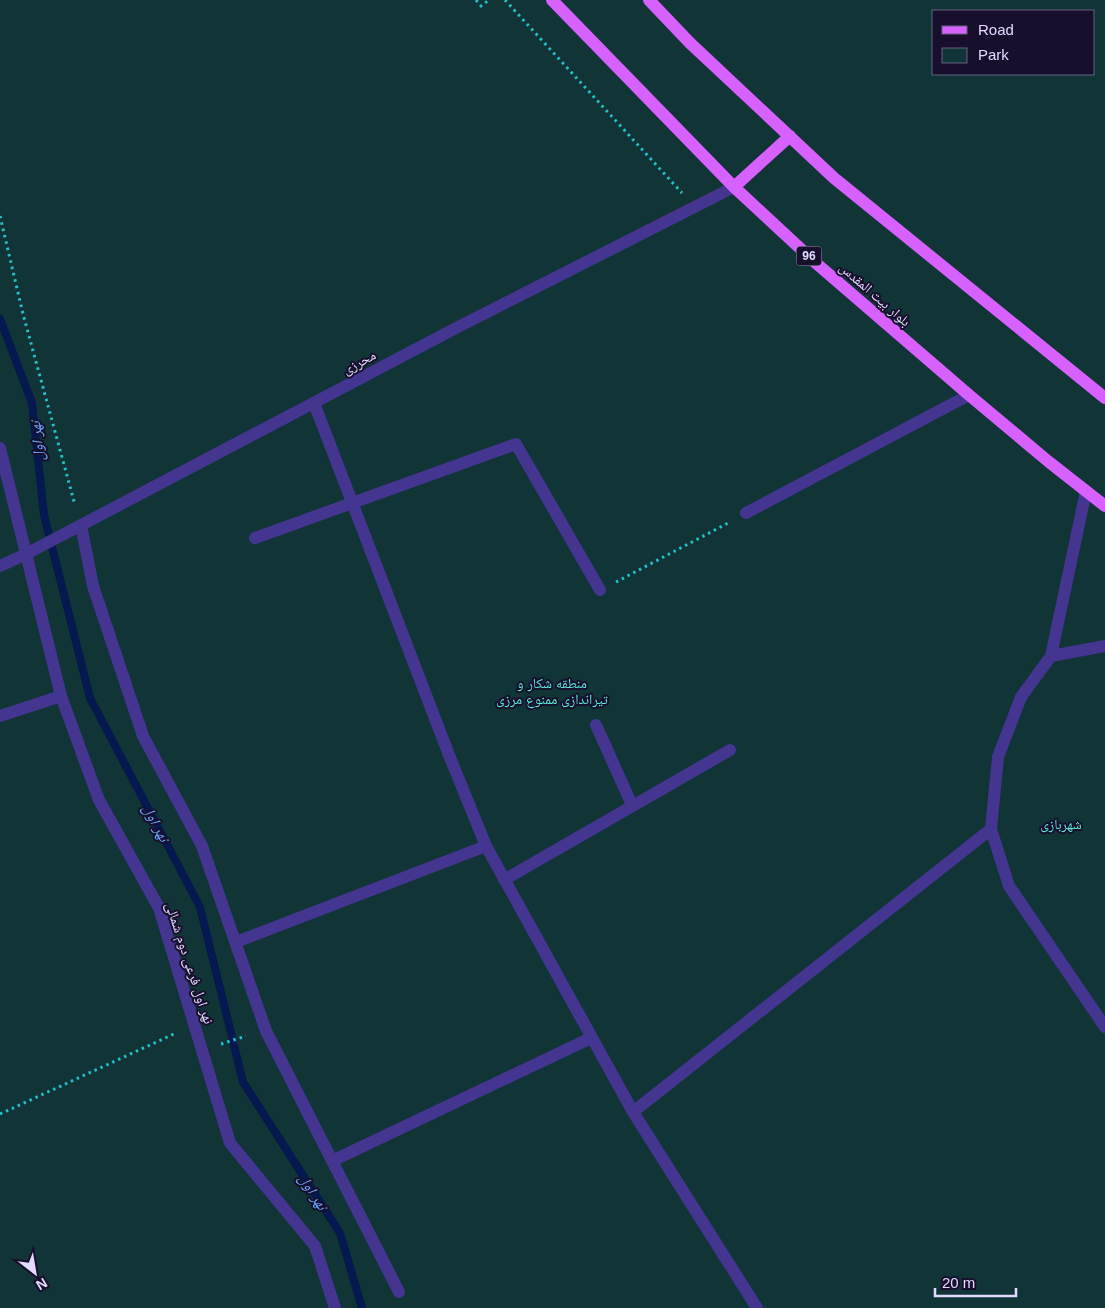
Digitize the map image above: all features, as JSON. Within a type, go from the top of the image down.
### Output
[{"type":"main road","name":"بلوار بیت المقدس","points":[[552,0],[734,187],[817,264],[969,396],[1086,491]]},
{"type":"main road","points":[[649,0],[690,44],[834,178],[1105,398]]},
{"type":"main road","points":[[734,187],[790,136]]},
{"type":"main road","name":"96","points":[[1086,491],[1105,506]]},
{"type":"street","name":"محرزی","points":[[0,566],[32,551],[456,328],[734,187]]},
{"type":"street","points":[[746,513],[969,396]]},
{"type":"street","points":[[314,403],[449,755],[486,846],[633,1112],[751,1306]]},
{"type":"street","points":[[255,538],[516,444],[600,590]]},
{"type":"street","name":"نهر اول فرعی دوم شمالی","points":[[0,448],[32,551],[61,696],[99,800],[159,908],[230,1143],[315,1246],[335,1308]]},
{"type":"street","points":[[1086,491],[1051,656],[1022,697],[998,757],[991,829],[1009,886],[1105,1026]]},
{"type":"street","points":[[80,525],[93,586],[143,736],[202,846],[266,1031],[399,1292]]},
{"type":"street","points":[[1051,656],[1105,646]]},
{"type":"street","points":[[0,716],[61,696]]},
{"type":"street","points":[[596,725],[632,805]]},
{"type":"street","points":[[504,880],[730,750]]},
{"type":"street","points":[[633,1112],[991,829]]},
{"type":"street","points":[[236,942],[486,846]]},
{"type":"street","points":[[332,1162],[591,1038]]},
{"type":"path","points":[[476,0],[481,6],[489,0]]},
{"type":"path","points":[[505,0],[696,207]]},
{"type":"path","points":[[0,216],[23,314],[80,525]]},
{"type":"path","points":[[600,590],[746,513]]},
{"type":"path","points":[[0,1114],[96,1068],[195,1024]]},
{"type":"path","points":[[215,1046],[252,1035]]},
{"type":"green space","name":"منطقه شکار و تیراندازی ممنوع مرزی","points":[[0,0],[1105,0],[1105,1308],[0,1308]]},
{"type":"waterway","name":"نهر اول","points":[[0,319],[32,403],[44,515],[90,698],[200,907],[243,1082],[340,1233],[362,1308]]},
{"type":"park label","name":"شهربازی","points":[[1061,824]]}]
